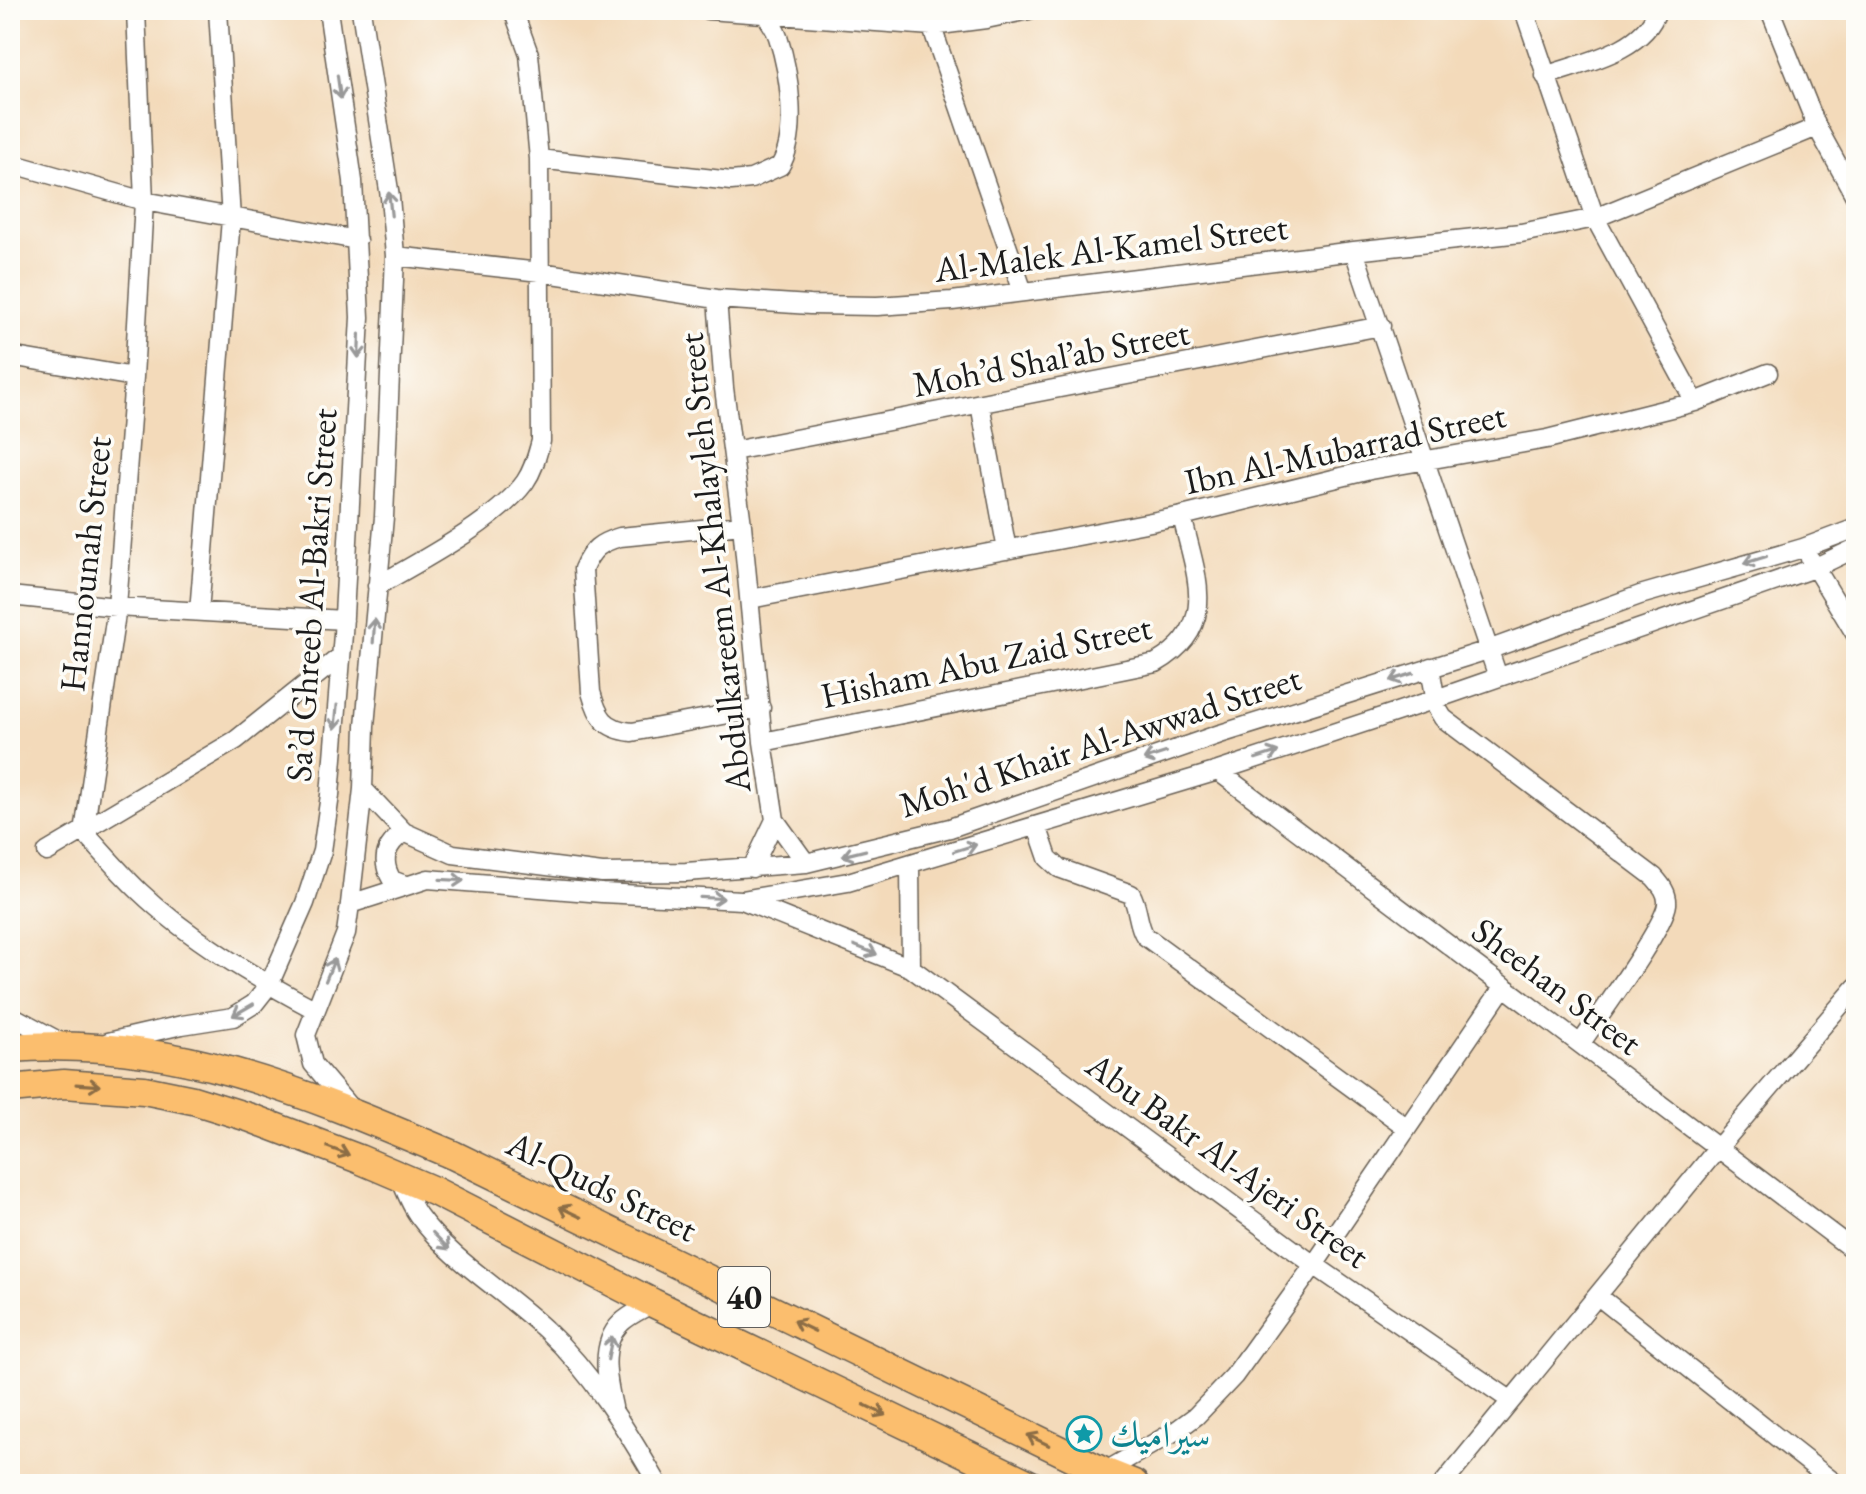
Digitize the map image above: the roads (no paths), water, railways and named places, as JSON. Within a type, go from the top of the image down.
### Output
[{"type":"highway","name":"Al-Quds Street","points":[[10,1048],[64,1044],[181,1057],[233,1070],[354,1112],[453,1155],[1134,1484]]},
{"type":"highway","name":"40","points":[[10,1089],[64,1084],[144,1090],[193,1100],[251,1118],[399,1176],[501,1224],[653,1303],[1029,1484]]},
{"type":"street","name":"Hannounah Street","points":[[84,832],[117,607],[134,377],[144,201],[136,10]]},
{"type":"street","points":[[199,612],[231,219],[218,10]]},
{"type":"street","name":"Sa’d Ghreeb Al-Bakri Street","points":[[95,1046],[182,1025],[233,1017],[254,1004],[269,985],[305,903],[322,851],[330,795],[344,620],[360,317],[353,181],[328,10]]},
{"type":"street","name":"Sa’d Ghreeb Al-Bakri Street","points":[[354,1112],[313,1064],[306,1035],[346,933],[363,789],[387,457],[395,256],[390,197],[361,10]]},
{"type":"street","points":[[377,586],[438,551],[495,511],[524,483],[534,465],[541,441],[539,159],[529,54],[513,10]]},
{"type":"street","points":[[708,10],[986,19],[1029,10]]},
{"type":"street","points":[[1524,10],[1595,218],[1695,402]]},
{"type":"street","points":[[1545,76],[1634,41],[1648,28],[1657,10]]},
{"type":"street","points":[[1770,10],[1817,127],[1856,198]]},
{"type":"street","points":[[539,159],[731,181],[751,179],[780,166],[790,143],[787,75],[778,35],[764,12]]},
{"type":"street","points":[[929,18],[1023,292]]},
{"type":"street","name":"Al-Malek Al-Kamel Street","points":[[395,256],[540,272],[717,299],[877,306],[952,301],[1521,233],[1595,218],[1817,127]]},
{"type":"street","points":[[10,163],[144,201],[357,240]]},
{"type":"street","points":[[1354,251],[1498,677]]},
{"type":"street","name":"Abdulkareem Al-Khalayleh Street","points":[[717,299],[763,742],[775,820],[806,863]]},
{"type":"street","name":"Moh’d Shal’ab Street","points":[[733,451],[1381,326]]},
{"type":"street","points":[[10,356],[134,377]]},
{"type":"street","name":"Ibn Al-Mubarrad Street","points":[[750,599],[1182,516],[1370,470],[1547,439],[1695,402],[1768,373]]},
{"type":"street","points":[[980,404],[1007,550]]},
{"type":"street","name":"Hisham Abu Zaid Street","points":[[763,742],[1156,663],[1176,652],[1198,615],[1199,591],[1182,516]]},
{"type":"street","points":[[742,525],[620,537],[601,542],[591,552],[583,569],[591,692],[596,711],[607,725],[617,731],[632,732],[761,708]]},
{"type":"street","name":"Moh'd Khair Al-Awwad Street","points":[[363,789],[404,832],[453,854],[602,873],[806,863],[950,828],[1137,762],[1488,650],[1640,595],[1803,548],[1856,528]]},
{"type":"street","points":[[1803,548],[1856,635]]},
{"type":"street","name":"Moh'd Khair Al-Awwad Street","points":[[350,904],[428,879],[742,900],[848,882],[1218,771],[1436,699],[1814,568],[1856,548]]},
{"type":"street","points":[[10,596],[117,607],[344,620]]},
{"type":"street","points":[[47,852],[236,740],[341,656]]},
{"type":"street","points":[[1430,667],[1437,708],[1443,718],[1654,877],[1664,889],[1668,902],[1656,930],[1581,1043]]},
{"type":"street","name":"Sheehan Street","points":[[1218,771],[1856,1252]]},
{"type":"street","name":"Abdulkareem Al-Khalayleh Street","points":[[752,868],[775,820]]},
{"type":"street","points":[[1037,826],[1048,858],[1059,868],[1131,894],[1139,909],[1140,929],[1145,936],[1406,1127]]},
{"type":"street","points":[[84,832],[140,892],[199,939],[269,985],[314,1009]]},
{"type":"street","points":[[404,832],[391,843],[385,861],[392,880],[405,885]]},
{"type":"street","points":[[910,865],[911,968]]},
{"type":"street","name":"Abu Bakr Al-Ajeri Street","points":[[742,900],[911,968],[1314,1265],[1510,1400]]},
{"type":"street","points":[[1104,1472],[1196,1416],[1234,1376],[1314,1265],[1504,986]]},
{"type":"street","points":[[1443,1484],[1718,1148],[1856,987]]},
{"type":"street","points":[[10,1015],[64,1044]]},
{"type":"street","points":[[399,1176],[416,1214],[445,1246],[548,1331],[615,1413],[658,1484]]},
{"type":"street","points":[[1598,1296],[1836,1484]]},
{"type":"street","points":[[615,1413],[607,1365],[607,1349],[612,1334],[620,1323],[653,1303]]},
{"type":"place","name":"سيراميك","points":[[1084,1434]]}]
